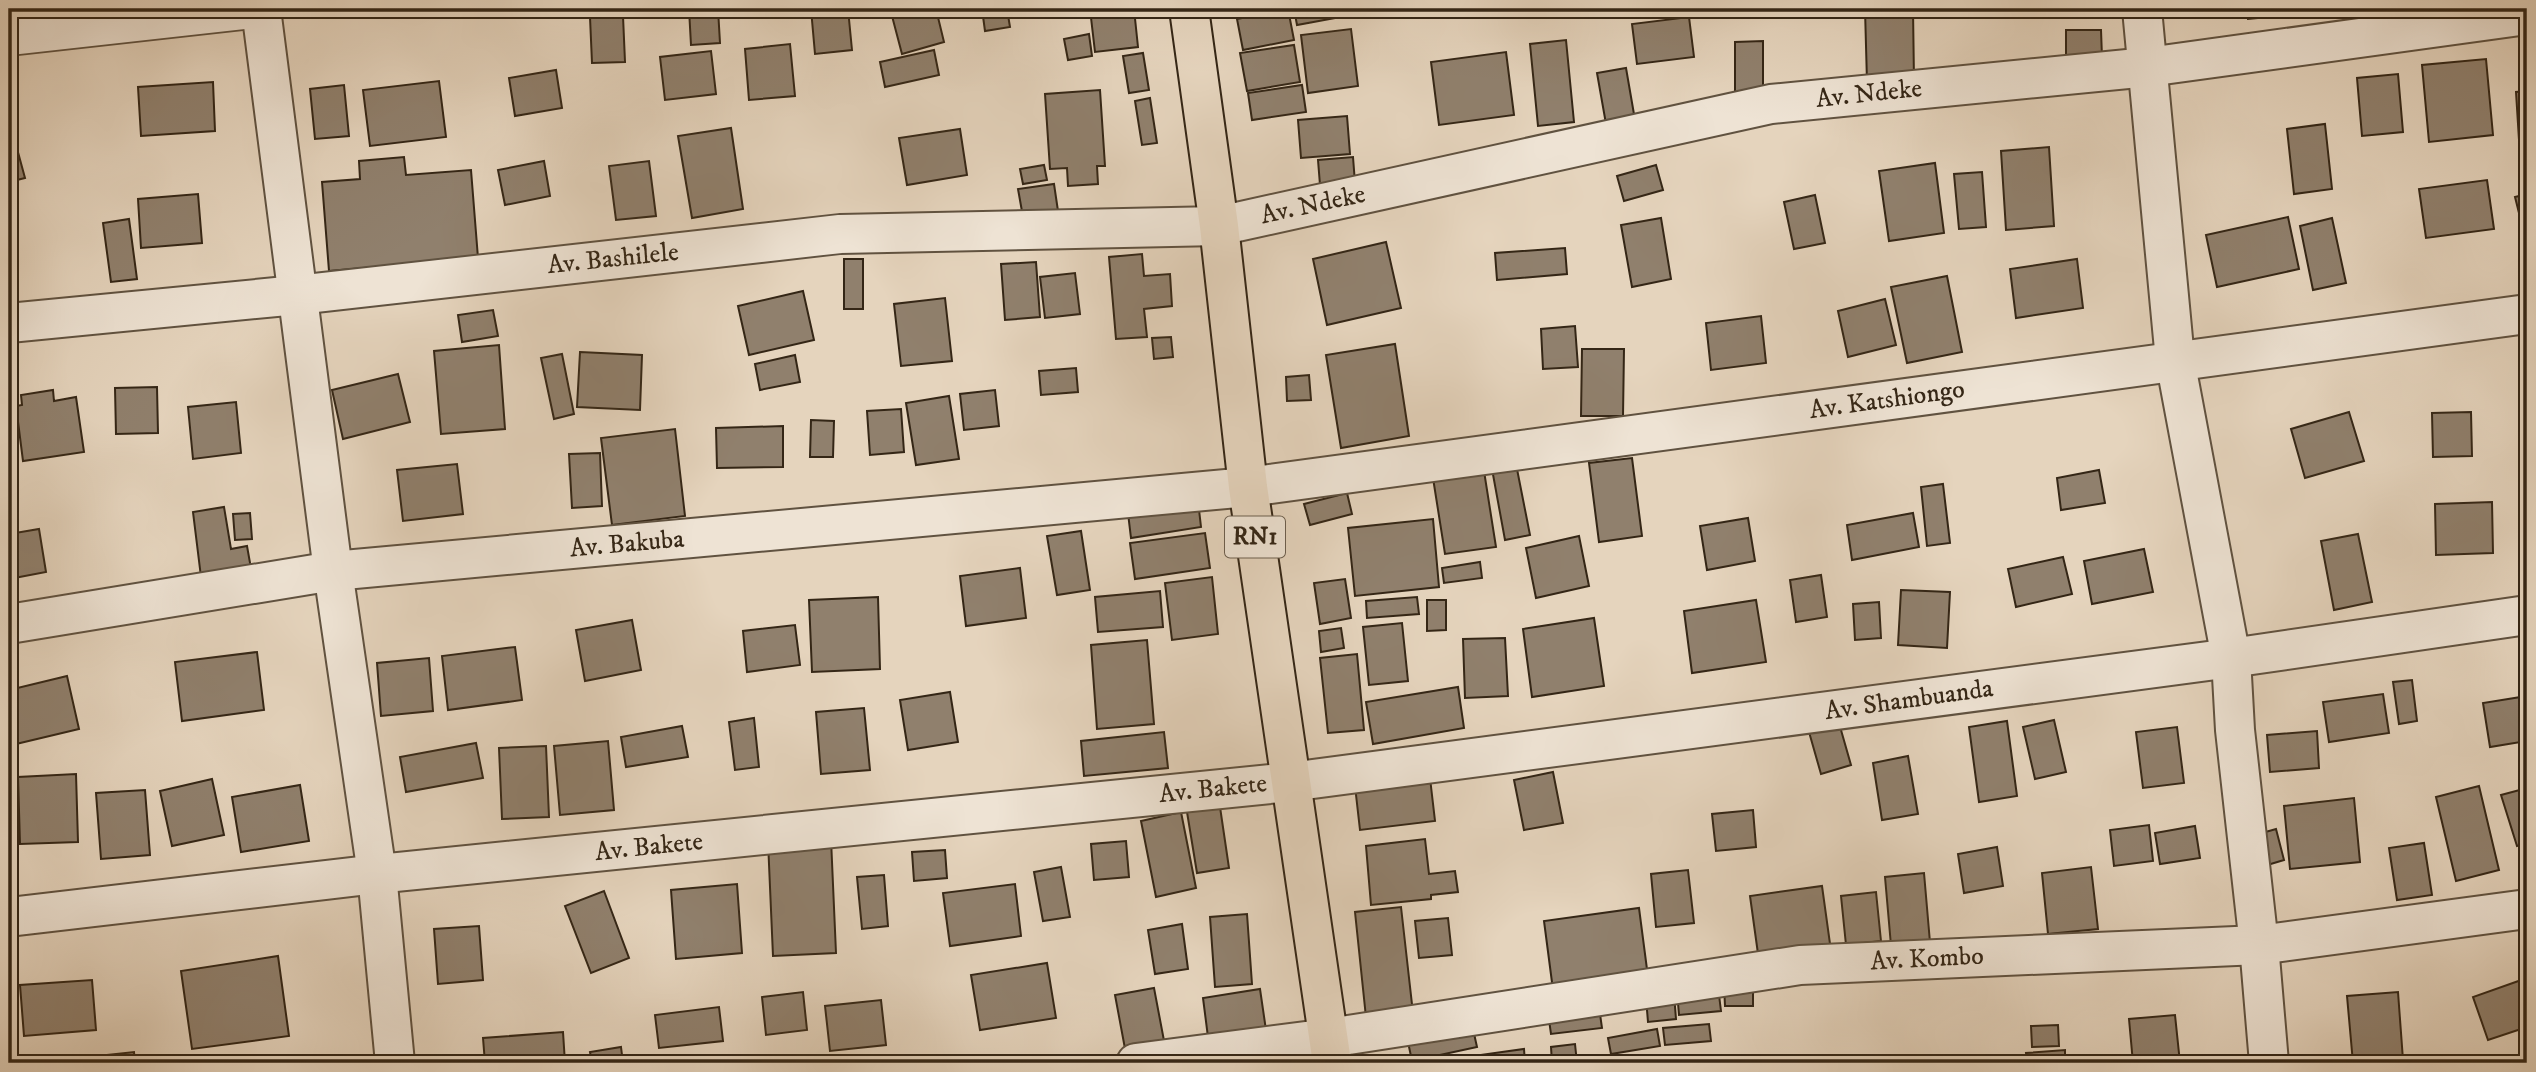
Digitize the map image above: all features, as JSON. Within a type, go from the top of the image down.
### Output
[{"type":"highway","name":"RN1","points":[[1189,9],[1219,226],[1248,487],[1331,1051]]},
{"type":"street","points":[[9,36],[252,9]]},
{"type":"street","points":[[261,9],[333,571],[377,874],[395,1063]]},
{"type":"street","points":[[2142,9],[2175,360],[2231,658],[2235,730],[2269,1063]]},
{"type":"street","name":"Av. Ndeke","points":[[1219,226],[1771,104],[2148,67],[2527,15]]},
{"type":"street","name":"Av. Bashilele","points":[[9,323],[297,295],[840,234],[1219,226]]},
{"type":"street","name":"Av. Katshiongo","points":[[1248,487],[2527,314]]},
{"type":"street","name":"Av. Bakuba","points":[[9,624],[333,571],[1248,487]]},
{"type":"street","name":"Av. Shambuanda","points":[[1290,782],[2231,658],[2527,615]]},
{"type":"street","name":"Av. Bakete","points":[[9,917],[377,874],[1290,782]]},
{"type":"street","name":"Av. Kombo","points":[[1136,1063],[1331,1051],[1800,965],[2259,945],[2527,909]]},
{"type":"building","points":[[689,9],[718,9],[720,43],[691,45]]},
{"type":"building","points":[[811,9],[848,9],[852,50],[815,54]]},
{"type":"building","points":[[918,9],[936,9],[944,42],[902,54],[892,16]]},
{"type":"building","points":[[982,9],[1007,9],[1010,27],[985,31]]},
{"type":"building","points":[[1090,9],[1134,9],[1138,47],[1095,52]]},
{"type":"building","points":[[1288,9],[1294,40],[1243,50],[1237,19]]},
{"type":"building","points":[[1294,9],[1356,9],[1357,14],[1297,25]]},
{"type":"building","points":[[1798,9],[1860,9],[1860,10],[1798,14]]},
{"type":"building","points":[[1865,9],[1913,9],[1914,80],[1867,82]]},
{"type":"building","points":[[2247,9],[2290,9],[2290,15],[2248,19]]},
{"type":"building","points":[[623,16],[625,62],[592,63],[590,17]]},
{"type":"building","points":[[1689,17],[1694,57],[1637,64],[1632,24]]},
{"type":"building","points":[[1351,29],[1358,86],[1308,93],[1301,35]]},
{"type":"building","points":[[2066,30],[2101,30],[2102,57],[2066,58]]},
{"type":"building","points":[[1089,34],[1092,56],[1068,60],[1064,39]]},
{"type":"building","points":[[1566,40],[1574,122],[1538,126],[1530,44]]},
{"type":"building","points":[[1763,41],[1763,91],[1735,92],[1735,42]]},
{"type":"building","points":[[790,44],[795,96],[749,100],[745,49]]},
{"type":"building","points":[[1294,45],[1300,82],[1247,91],[1240,53]]},
{"type":"building","points":[[934,50],[939,75],[885,87],[880,62]]},
{"type":"building","points":[[711,51],[716,94],[665,100],[660,57]]},
{"type":"building","points":[[1506,52],[1514,115],[1439,125],[1431,62]]},
{"type":"building","points":[[1143,53],[1149,90],[1129,93],[1123,56]]},
{"type":"building","points":[[2486,59],[2493,135],[2429,142],[2422,65]]},
{"type":"building","points":[[1626,68],[1635,120],[1606,124],[1597,73]]},
{"type":"building","points":[[556,70],[562,108],[515,116],[509,78]]},
{"type":"building","points":[[2398,74],[2403,132],[2362,136],[2357,78]]},
{"type":"building","points":[[439,81],[446,137],[370,146],[363,90]]},
{"type":"building","points":[[213,82],[215,131],[141,136],[138,87]]},
{"type":"building","points":[[344,85],[349,136],[315,139],[310,89]]},
{"type":"building","points":[[1302,85],[1306,112],[1252,120],[1248,93]]},
{"type":"building","points":[[1100,90],[1105,166],[1097,166],[1098,184],[1068,186],[1067,168],[1050,169],[1045,94]]},
{"type":"building","points":[[2527,91],[2527,139],[2519,140],[2516,92]]},
{"type":"building","points":[[1150,98],[1157,143],[1142,145],[1135,101]]},
{"type":"building","points":[[1347,116],[1350,154],[1301,158],[1298,120]]},
{"type":"building","points":[[9,119],[25,178],[9,182]]},
{"type":"building","points":[[2325,124],[2332,189],[2294,194],[2287,129]]},
{"type":"building","points":[[731,128],[743,209],[692,218],[678,136]]},
{"type":"building","points":[[960,129],[967,175],[907,185],[899,138]]},
{"type":"building","points":[[2049,147],[2054,226],[2006,230],[2001,151]]},
{"type":"building","points":[[404,157],[406,175],[471,170],[478,258],[329,271],[322,182],[360,179],[359,161]]},
{"type":"building","points":[[1353,157],[1355,183],[1320,185],[1318,160]]},
{"type":"building","points":[[544,161],[550,196],[505,205],[498,170]]},
{"type":"building","points":[[649,161],[656,216],[616,220],[609,166]]},
{"type":"building","points":[[1935,163],[1944,233],[1889,241],[1879,171]]},
{"type":"building","points":[[1044,165],[1047,180],[1023,184],[1020,169]]},
{"type":"building","points":[[1656,165],[1663,190],[1624,201],[1617,176]]},
{"type":"building","points":[[1982,172],[1986,227],[1959,229],[1954,174]]},
{"type":"building","points":[[2487,180],[2494,229],[2426,238],[2419,189]]},
{"type":"building","points":[[1054,184],[1058,211],[1023,217],[1018,189]]},
{"type":"building","points":[[198,194],[202,243],[141,248],[138,199]]},
{"type":"building","points":[[2527,194],[2527,228],[2523,229],[2515,197]]},
{"type":"building","points":[[1815,195],[1825,243],[1794,249],[1784,202]]},
{"type":"building","points":[[2288,217],[2299,269],[2217,287],[2206,235]]},
{"type":"building","points":[[1661,218],[1671,279],[1632,287],[1621,225]]},
{"type":"building","points":[[2332,218],[2346,283],[2313,290],[2300,226]]},
{"type":"building","points":[[129,219],[137,279],[111,282],[103,223]]},
{"type":"building","points":[[1386,242],[1401,308],[1327,325],[1313,259]]},
{"type":"building","points":[[1565,248],[1567,274],[1497,280],[1495,253]]},
{"type":"building","points":[[1142,254],[1144,276],[1170,274],[1172,306],[1144,309],[1147,337],[1116,339],[1109,257]]},
{"type":"building","points":[[844,259],[863,259],[863,309],[844,309]]},
{"type":"building","points":[[2077,259],[2083,308],[2016,318],[2010,269]]},
{"type":"building","points":[[1036,262],[1040,317],[1005,320],[1001,264]]},
{"type":"building","points":[[1075,273],[1080,314],[1045,318],[1040,277]]},
{"type":"building","points":[[1947,276],[1962,352],[1907,363],[1891,287]]},
{"type":"building","points":[[803,291],[814,340],[749,355],[738,306]]},
{"type":"building","points":[[945,298],[952,361],[901,366],[894,304]]},
{"type":"building","points":[[1885,299],[1896,345],[1848,357],[1838,311]]},
{"type":"building","points":[[493,310],[498,336],[462,342],[458,315]]},
{"type":"building","points":[[1761,316],[1766,363],[1711,370],[1706,323]]},
{"type":"building","points":[[1575,326],[1578,367],[1543,369],[1541,329]]},
{"type":"building","points":[[1171,337],[1173,357],[1154,359],[1152,338]]},
{"type":"building","points":[[1395,344],[1409,436],[1341,448],[1326,355]]},
{"type":"building","points":[[499,345],[505,429],[441,434],[434,351]]},
{"type":"building","points":[[1582,349],[1624,349],[1623,416],[1581,416]]},
{"type":"building","points":[[580,352],[642,355],[640,410],[577,407]]},
{"type":"building","points":[[562,354],[574,414],[554,419],[541,358]]},
{"type":"building","points":[[795,355],[800,382],[760,390],[755,364]]},
{"type":"building","points":[[1076,368],[1078,392],[1041,395],[1039,371]]},
{"type":"building","points":[[398,374],[410,422],[343,439],[332,390]]},
{"type":"building","points":[[1309,375],[1311,400],[1287,401],[1286,377]]},
{"type":"building","points":[[157,387],[158,433],[116,434],[115,388]]},
{"type":"building","points":[[53,390],[54,401],[76,397],[84,452],[23,461],[16,406],[22,405],[21,395]]},
{"type":"building","points":[[995,390],[999,426],[964,430],[960,394]]},
{"type":"building","points":[[949,396],[959,459],[916,465],[906,403]]},
{"type":"building","points":[[236,402],[241,453],[193,459],[188,407]]},
{"type":"building","points":[[901,409],[904,452],[870,455],[867,411]]},
{"type":"building","points":[[2349,412],[2364,461],[2305,478],[2291,429]]},
{"type":"building","points":[[2471,412],[2472,456],[2433,457],[2432,413]]},
{"type":"building","points":[[811,420],[834,421],[833,457],[810,457]]},
{"type":"building","points":[[783,426],[783,467],[717,468],[716,428]]},
{"type":"building","points":[[675,429],[685,516],[612,525],[601,438]]},
{"type":"building","points":[[600,453],[602,506],[572,508],[569,454]]},
{"type":"building","points":[[1632,458],[1642,536],[1599,542],[1589,463]]},
{"type":"building","points":[[457,464],[463,514],[403,521],[397,470]]},
{"type":"building","points":[[1516,464],[1530,535],[1505,540],[1492,469]]},
{"type":"building","points":[[2099,470],[2105,503],[2061,510],[2057,478]]},
{"type":"building","points":[[1484,471],[1496,547],[1445,554],[1433,478]]},
{"type":"building","points":[[1943,484],[1950,543],[1927,546],[1921,487]]},
{"type":"building","points":[[1347,493],[1352,514],[1310,525],[1304,504]]},
{"type":"building","points":[[1198,501],[1201,527],[1131,538],[1128,513]]},
{"type":"building","points":[[2492,502],[2493,553],[2436,555],[2435,504]]},
{"type":"building","points":[[224,507],[231,549],[247,546],[252,574],[201,577],[193,512]]},
{"type":"building","points":[[250,513],[252,539],[235,540],[233,514]]},
{"type":"building","points":[[1913,513],[1919,547],[1852,560],[1847,525]]},
{"type":"building","points":[[1748,518],[1755,561],[1707,570],[1700,526]]},
{"type":"building","points":[[1433,519],[1439,587],[1355,596],[1348,528]]},
{"type":"building","points":[[39,529],[46,572],[9,579],[9,534]]},
{"type":"building","points":[[1081,531],[1090,590],[1057,595],[1047,536]]},
{"type":"building","points":[[1205,533],[1210,568],[1135,579],[1130,543]]},
{"type":"building","points":[[2358,534],[2372,602],[2334,610],[2321,541]]},
{"type":"building","points":[[1579,536],[1589,586],[1536,598],[1526,548]]},
{"type":"building","points":[[2144,549],[2153,592],[2092,604],[2084,561]]},
{"type":"building","points":[[2063,557],[2072,594],[2016,607],[2008,569]]},
{"type":"building","points":[[1480,562],[1482,578],[1444,583],[1442,568]]},
{"type":"building","points":[[1020,568],[1026,618],[966,626],[960,576]]},
{"type":"building","points":[[1821,575],[1827,617],[1796,622],[1790,580]]},
{"type":"building","points":[[1212,577],[1218,634],[1172,640],[1165,583]]},
{"type":"building","points":[[1345,579],[1351,618],[1320,624],[1314,583]]},
{"type":"building","points":[[1901,590],[1950,592],[1947,648],[1898,645]]},
{"type":"building","points":[[1160,591],[1163,627],[1098,632],[1095,597]]},
{"type":"building","points":[[878,597],[880,669],[812,672],[809,600]]},
{"type":"building","points":[[1417,597],[1419,614],[1367,618],[1366,601]]},
{"type":"building","points":[[1427,600],[1446,600],[1446,630],[1427,631]]},
{"type":"building","points":[[1756,600],[1766,662],[1692,673],[1684,611]]},
{"type":"building","points":[[1879,602],[1881,638],[1855,640],[1853,604]]},
{"type":"building","points":[[1594,618],[1604,686],[1532,697],[1523,629]]},
{"type":"building","points":[[632,620],[641,670],[585,681],[576,630]]},
{"type":"building","points":[[1402,623],[1408,681],[1369,685],[1363,627]]},
{"type":"building","points":[[795,625],[800,665],[747,672],[743,631]]},
{"type":"building","points":[[1341,628],[1344,648],[1321,652],[1319,631]]},
{"type":"building","points":[[1505,638],[1508,696],[1465,698],[1463,639]]},
{"type":"building","points":[[1147,640],[1154,724],[1097,729],[1091,645]]},
{"type":"building","points":[[515,647],[522,700],[448,710],[442,656]]},
{"type":"building","points":[[257,652],[264,710],[182,721],[175,662]]},
{"type":"building","points":[[1357,654],[1364,730],[1328,733],[1320,658]]},
{"type":"building","points":[[429,658],[433,711],[381,716],[377,663]]},
{"type":"building","points":[[67,676],[79,729],[16,744],[9,713],[9,690]]},
{"type":"building","points":[[2412,680],[2417,721],[2399,724],[2393,682]]},
{"type":"building","points":[[1458,687],[1464,728],[1373,744],[1366,702]]},
{"type":"building","points":[[950,692],[958,742],[908,750],[900,700]]},
{"type":"building","points":[[2383,694],[2389,733],[2329,742],[2323,702]]},
{"type":"building","points":[[2527,696],[2527,741],[2490,747],[2483,703]]},
{"type":"building","points":[[864,708],[870,770],[821,774],[816,712]]},
{"type":"building","points":[[754,718],[759,767],[735,770],[729,722]]},
{"type":"building","points":[[2054,720],[2066,772],[2035,779],[2023,727]]},
{"type":"building","points":[[2007,721],[2017,796],[1979,802],[1969,727]]},
{"type":"building","points":[[1839,723],[1851,765],[1821,774],[1809,732]]},
{"type":"building","points":[[682,726],[688,757],[626,767],[621,737]]},
{"type":"building","points":[[2177,727],[2184,783],[2143,788],[2136,732]]},
{"type":"building","points":[[2317,731],[2319,768],[2270,772],[2267,735]]},
{"type":"building","points":[[1164,732],[1168,768],[1084,776],[1081,741]]},
{"type":"building","points":[[608,741],[614,810],[560,815],[554,746]]},
{"type":"building","points":[[476,743],[483,778],[406,792],[400,757]]},
{"type":"building","points":[[546,746],[549,817],[502,819],[499,748]]},
{"type":"building","points":[[1908,756],[1918,814],[1882,820],[1873,763]]},
{"type":"building","points":[[1553,772],[1563,823],[1524,830],[1514,780]]},
{"type":"building","points":[[76,774],[78,842],[20,844],[18,777]]},
{"type":"building","points":[[1430,778],[1435,821],[1360,830],[1355,786]]},
{"type":"building","points":[[212,779],[224,835],[172,846],[160,791]]},
{"type":"building","points":[[300,785],[309,841],[241,852],[232,797]]},
{"type":"building","points":[[2479,786],[2499,870],[2456,881],[2436,797]]},
{"type":"building","points":[[2527,788],[2527,843],[2517,846],[2501,795]]},
{"type":"building","points":[[145,790],[150,855],[101,859],[96,793]]},
{"type":"building","points":[[2354,798],[2360,862],[2290,869],[2284,806]]},
{"type":"building","points":[[1220,807],[1229,868],[1197,873],[1187,812]]},
{"type":"building","points":[[1753,810],[1756,847],[1716,851],[1712,814]]},
{"type":"building","points":[[1181,812],[1196,888],[1156,897],[1141,821]]},
{"type":"building","points":[[2149,825],[2153,861],[2114,866],[2110,830]]},
{"type":"building","points":[[2195,826],[2200,858],[2160,864],[2155,833]]},
{"type":"building","points":[[2276,829],[2284,860],[2264,866],[2255,835]]},
{"type":"building","points":[[831,839],[836,953],[773,956],[768,841]]},
{"type":"building","points":[[1425,839],[1429,874],[1455,871],[1458,892],[1431,895],[1431,899],[1371,905],[1366,846]]},
{"type":"building","points":[[1126,841],[1129,877],[1094,880],[1091,844]]},
{"type":"building","points":[[2424,843],[2432,895],[2397,900],[2389,848]]},
{"type":"building","points":[[1997,847],[2003,886],[1964,893],[1958,854]]},
{"type":"building","points":[[945,850],[947,878],[914,881],[912,852]]},
{"type":"building","points":[[1061,867],[1070,917],[1043,921],[1034,872]]},
{"type":"building","points":[[2091,867],[2098,929],[2048,934],[2042,873]]},
{"type":"building","points":[[1688,870],[1694,923],[1656,927],[1651,874]]},
{"type":"building","points":[[1924,873],[1931,954],[1892,957],[1885,877]]},
{"type":"building","points":[[884,875],[888,926],[862,929],[857,877]]},
{"type":"building","points":[[737,884],[742,953],[676,959],[671,890]]},
{"type":"building","points":[[1015,884],[1021,936],[950,946],[943,893]]},
{"type":"building","points":[[1822,886],[1831,951],[1759,961],[1750,896]]},
{"type":"building","points":[[604,891],[629,958],[591,973],[565,906]]},
{"type":"building","points":[[1876,892],[1881,941],[1846,945],[1841,896]]},
{"type":"building","points":[[1401,907],[1414,1022],[1367,1027],[1355,912]]},
{"type":"building","points":[[1639,908],[1648,977],[1553,990],[1544,921]]},
{"type":"building","points":[[1247,914],[1252,984],[1215,987],[1210,917]]},
{"type":"building","points":[[1448,918],[1452,955],[1419,958],[1415,921]]},
{"type":"building","points":[[1182,924],[1188,969],[1155,974],[1148,930]]},
{"type":"building","points":[[479,926],[483,980],[438,984],[434,929]]},
{"type":"building","points":[[278,956],[289,1036],[192,1049],[181,971]]},
{"type":"building","points":[[1047,963],[1056,1018],[980,1030],[971,975]]},
{"type":"building","points":[[2527,978],[2527,1027],[2488,1040],[2473,997]]},
{"type":"building","points":[[92,980],[96,1030],[24,1036],[20,985]]},
{"type":"building","points":[[1724,985],[1753,985],[1753,1006],[1725,1006]]},
{"type":"building","points":[[1718,987],[1721,1011],[1679,1015],[1677,991]]},
{"type":"building","points":[[1154,988],[1165,1046],[1126,1054],[1115,995]]},
{"type":"building","points":[[1260,989],[1267,1037],[1209,1045],[1203,998]]},
{"type":"building","points":[[803,992],[807,1030],[766,1035],[762,997]]},
{"type":"building","points":[[2398,992],[2403,1060],[2353,1063],[2347,996]]},
{"type":"building","points":[[1674,994],[1676,1019],[1648,1022],[1646,998]]},
{"type":"building","points":[[881,1000],[886,1045],[830,1051],[825,1006]]},
{"type":"building","points":[[719,1007],[723,1041],[659,1048],[655,1015]]},
{"type":"building","points":[[1599,1007],[1602,1028],[1551,1034],[1548,1013]]},
{"type":"building","points":[[2175,1015],[2180,1063],[2133,1063],[2129,1019]]},
{"type":"building","points":[[1709,1024],[1711,1041],[1665,1045],[1663,1028]]},
{"type":"building","points":[[2058,1025],[2059,1046],[2032,1047],[2031,1026]]},
{"type":"building","points":[[1473,1029],[1477,1047],[1412,1061],[1408,1042]]},
{"type":"building","points":[[1657,1029],[1660,1046],[1611,1054],[1608,1038]]},
{"type":"building","points":[[563,1032],[565,1063],[485,1063],[483,1038]]},
{"type":"building","points":[[1575,1044],[1577,1063],[1552,1063],[1551,1047]]},
{"type":"building","points":[[621,1047],[623,1063],[592,1063],[590,1052]]},
{"type":"building","points":[[1524,1049],[1525,1063],[1481,1063],[1480,1055]]},
{"type":"building","points":[[2065,1050],[2065,1063],[2027,1063],[2026,1053]]},
{"type":"building","points":[[134,1052],[135,1063],[90,1063],[89,1057]]},
{"type":"building","points":[[1478,1056],[1479,1063],[1452,1063],[1451,1060]]}]
